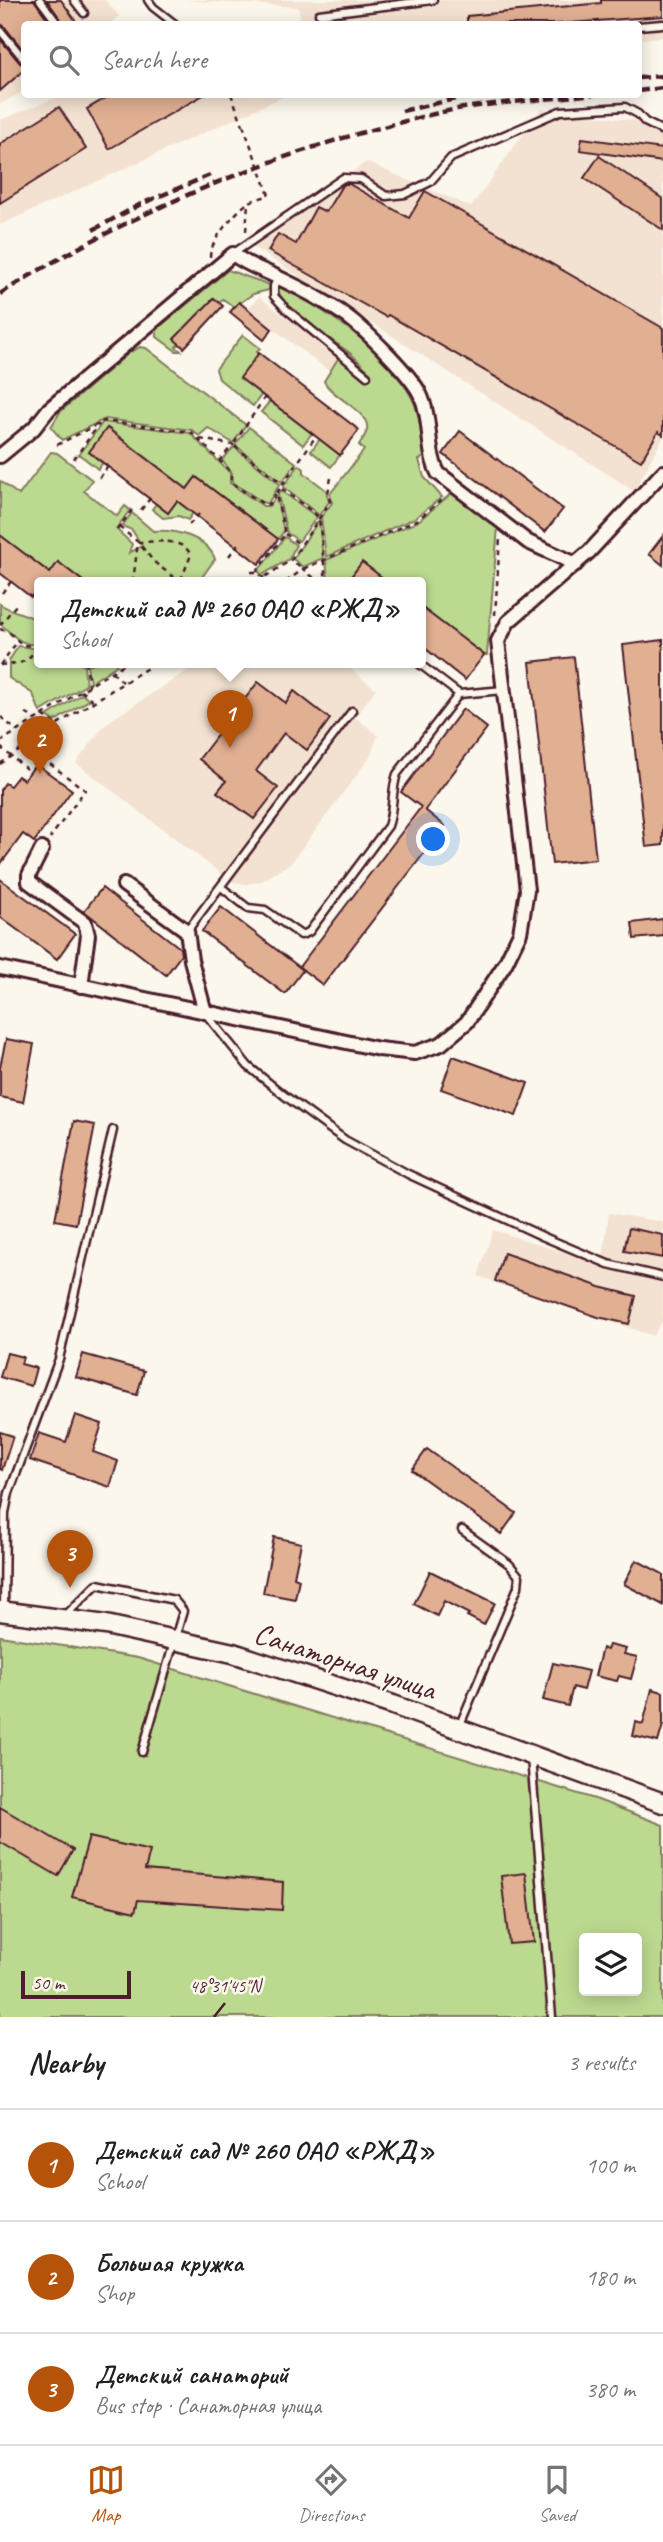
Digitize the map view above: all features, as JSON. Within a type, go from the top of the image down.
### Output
[{"type":"main road","name":"Санаторная улица","points":[[2,1611],[106,1625],[233,1653],[393,1705],[663,1803]]},
{"type":"street","points":[[0,456],[34,428],[48,410],[233,254],[248,265],[278,277],[345,314],[402,368],[420,394],[428,421],[433,463],[438,473],[506,526],[545,551],[576,564]]},
{"type":"street","points":[[0,968],[379,1049],[415,1053],[441,1044],[467,1022],[505,964],[520,933],[527,890],[498,641],[508,622],[576,564],[663,472]]},
{"type":"street","points":[[44,847],[29,875],[29,881],[85,923],[88,935],[81,986]]},
{"type":"street","points":[[124,885],[187,932],[191,960],[205,1012]]},
{"type":"lane","points":[[40,0],[56,21]]},
{"type":"lane","points":[[74,0],[84,13]]},
{"type":"lane","points":[[148,0],[153,8],[171,21]]},
{"type":"lane","points":[[319,14],[433,0]]},
{"type":"lane","points":[[642,26],[663,24]]},
{"type":"lane","points":[[0,30],[21,55]]},
{"type":"lane","points":[[233,254],[343,178],[361,179],[386,196],[405,194],[430,182],[451,158],[560,111],[625,107],[663,131]]},
{"type":"lane","points":[[278,277],[274,296],[367,376]]},
{"type":"lane","points":[[425,668],[459,694],[503,690]]},
{"type":"lane","points":[[221,887],[248,908],[265,910],[293,932],[300,935],[309,932],[388,826],[392,816],[397,774],[459,694]]},
{"type":"lane","points":[[187,932],[352,711]]},
{"type":"lane","points":[[205,1012],[248,1066],[345,1140],[408,1174],[544,1237],[608,1264],[663,1276]]},
{"type":"lane","points":[[2,1611],[5,1513],[9,1493],[59,1359],[113,1130]]},
{"type":"lane","points":[[458,1729],[518,1587],[519,1576],[509,1564],[461,1530]]},
{"type":"lane","points":[[63,1618],[97,1584],[174,1600],[183,1611],[142,1752]]},
{"type":"lane","points":[[531,1755],[552,2017]]},
{"type":"path","points":[[233,98],[270,195],[248,203],[224,228],[210,249],[210,261],[233,254]]},
{"type":"path","points":[[248,203],[245,239],[249,242]]},
{"type":"path","points":[[219,460],[233,445],[265,397]]},
{"type":"path","points":[[57,445],[104,421],[191,432],[231,472],[232,483],[267,505],[316,436]]},
{"type":"path","points":[[74,459],[100,422]]},
{"type":"path","points":[[200,439],[233,445],[319,517],[326,577]]},
{"type":"path","points":[[99,478],[110,464]]},
{"type":"path","points":[[263,577],[291,560],[330,502],[328,493],[331,478]]},
{"type":"path","points":[[276,495],[285,534],[300,545]]},
{"type":"path","points":[[141,510],[152,496]]},
{"type":"path","points":[[293,577],[324,559],[416,520],[444,498]]},
{"type":"path","points":[[135,506],[118,529],[138,542],[154,562],[174,577]]},
{"type":"path","points":[[189,525],[199,514]]},
{"type":"path","points":[[495,614],[500,533],[506,526]]},
{"type":"path","points":[[257,577],[251,572],[256,572],[285,534]]},
{"type":"path","points":[[134,577],[138,542]]},
{"type":"path","points":[[138,542],[172,542],[190,551],[188,567],[183,577]]},
{"type":"path","points":[[229,556],[239,544]]},
{"type":"path","points":[[291,560],[313,577]]},
{"type":"path","points":[[2,593],[13,579]]},
{"type":"path","points":[[16,605],[0,627],[9,632],[17,642],[34,645]]},
{"type":"path","points":[[0,665],[17,642]]},
{"type":"path","points":[[0,665],[22,663],[34,653]]},
{"type":"path","points":[[87,668],[89,686]]},
{"type":"path","points":[[0,742],[118,668]]},
{"type":"path","points":[[0,764],[147,668]]},
{"type":"path","points":[[112,672],[124,683]]},
{"type":"path","points":[[81,691],[94,701]]},
{"type":"path","points":[[26,713],[35,720]]},
{"type":"path","points":[[43,715],[56,725]]},
{"type":"path","points":[[1,717],[17,731]]},
{"type":"path","points":[[26,746],[85,790],[44,847]]},
{"type":"path","points":[[0,747],[30,772]]},
{"type":"shaded area","points":[[0,0],[105,0],[119,16],[113,21],[21,21],[21,93],[0,104]]},
{"type":"shaded area","points":[[182,0],[663,0],[663,37],[642,39],[642,21],[301,21],[298,7]]},
{"type":"shaded area","points":[[55,98],[280,98],[0,225],[0,120]]},
{"type":"shaded area","points":[[541,109],[663,124],[663,438],[634,491],[250,245],[366,162],[471,207]]},
{"type":"shaded area","points":[[259,297],[339,357],[329,371],[247,309]]},
{"type":"shaded area","points":[[192,668],[349,668],[376,689],[355,717],[378,735],[370,757],[291,863],[262,881],[247,884],[232,882],[76,763],[111,720]]},
{"type":"shaded area","points":[[609,1213],[663,1222],[663,1320],[653,1336],[478,1276],[493,1230],[602,1264]]},
{"type":"green space","points":[[228,270],[270,285],[269,290],[253,294],[234,307],[223,299],[219,302],[214,298],[175,339],[179,344],[176,347],[181,351],[176,351],[157,337],[157,329]]},
{"type":"green space","points":[[278,287],[287,289],[357,335],[401,380],[417,412],[424,457],[419,460],[424,477],[442,497],[415,518],[326,557],[321,517],[332,503],[330,494],[364,450],[359,445],[365,436],[367,423],[324,381],[339,357],[365,380],[371,373],[351,354],[297,315],[280,296]]},
{"type":"green space","points":[[243,335],[260,348],[257,351],[262,394],[253,406],[219,379],[216,369]]},
{"type":"green space","points":[[140,347],[146,348],[246,425],[233,443],[208,428],[199,436],[192,430],[105,419],[62,440],[51,427],[60,412],[130,352]]},
{"type":"green space","points":[[270,401],[312,433],[303,445],[261,412]]},
{"type":"green space","points":[[103,422],[190,433],[230,473],[230,483],[263,506],[269,506],[276,497],[284,531],[278,539],[196,477],[187,489],[108,428],[89,452],[101,462],[105,460],[98,469],[79,454]]},
{"type":"green space","points":[[249,427],[296,463],[282,482],[235,445]]},
{"type":"green space","points":[[320,439],[340,455],[331,467],[311,451]]},
{"type":"green space","points":[[234,447],[280,484],[268,503],[232,482],[232,473],[222,460]]},
{"type":"green space","points":[[51,452],[57,453],[92,480],[84,491],[117,516],[125,506],[130,510],[116,529],[132,544],[129,553],[142,546],[132,530],[122,526],[132,513],[153,531],[180,533],[197,540],[211,551],[215,559],[202,577],[78,577],[58,562],[50,573],[0,535],[0,481],[19,495]]},
{"type":"green space","points":[[299,465],[304,469],[304,473],[326,490],[329,502],[319,515],[283,487]]},
{"type":"green space","points":[[280,490],[317,517],[299,541],[287,533],[278,495]]},
{"type":"green space","points":[[452,493],[498,527],[487,655],[426,611],[426,577],[381,577],[362,563],[351,577],[328,577],[326,560],[417,522]]},
{"type":"green space","points":[[177,501],[193,513],[188,520],[179,516],[163,518],[152,509],[156,504],[168,513]]},
{"type":"green space","points":[[319,520],[323,558],[303,567],[293,559]]},
{"type":"green space","points":[[285,537],[296,545],[289,559],[262,575],[258,571]]},
{"type":"green space","points":[[0,604],[34,619],[34,644],[22,642],[0,624]]},
{"type":"green space","points":[[18,646],[34,648],[34,668],[84,668],[86,685],[40,712],[33,694],[9,678],[9,661]]},
{"type":"green space","points":[[88,668],[112,668],[90,683]]},
{"type":"green space","points":[[82,694],[89,700],[55,721],[47,716]]},
{"type":"green space","points":[[0,1636],[138,1658],[598,1800],[663,1825],[663,2017],[0,2017]]},
{"type":"building","points":[[0,0],[34,0],[49,21],[21,21],[21,47],[0,24]]},
{"type":"building","points":[[47,0],[61,0],[76,21],[62,21]]},
{"type":"building","points":[[601,0],[663,0],[663,16],[597,21],[467,21],[467,16],[601,3]]},
{"type":"building","points":[[0,39],[21,64],[21,73],[0,91]]},
{"type":"building","points":[[106,98],[198,98],[109,149],[87,109]]},
{"type":"building","points":[[59,107],[86,149],[0,203],[0,144]]},
{"type":"building","points":[[582,138],[663,149],[663,162],[580,150]]},
{"type":"building","points":[[599,156],[663,199],[663,230],[584,178]]},
{"type":"building","points":[[345,184],[409,218],[425,191],[663,328],[663,435],[658,432],[641,461],[388,315],[386,317],[268,251],[278,234],[296,244],[316,207],[326,212]]},
{"type":"building","points":[[214,298],[223,306],[184,348],[174,339]]},
{"type":"building","points":[[239,302],[272,329],[264,340],[230,312]]},
{"type":"building","points":[[259,353],[359,430],[340,455],[240,378]]},
{"type":"building","points":[[107,428],[187,489],[196,477],[278,539],[259,564],[177,501],[168,513],[89,452]]},
{"type":"building","points":[[460,431],[563,509],[545,532],[443,454]]},
{"type":"building","points":[[0,535],[50,573],[58,562],[78,577],[34,577],[34,593],[31,597],[0,573]]},
{"type":"building","points":[[663,536],[663,565],[649,554]]},
{"type":"building","points":[[362,562],[382,577],[351,577]]},
{"type":"building","points":[[426,611],[484,655],[465,680],[426,649]]},
{"type":"building","points":[[663,640],[663,845],[646,847],[623,645]]},
{"type":"building","points":[[574,657],[596,859],[552,864],[530,662]]},
{"type":"building","points":[[258,682],[286,703],[294,691],[330,719],[307,750],[284,733],[256,771],[278,788],[254,819],[217,792],[226,781],[199,759]]},
{"type":"building","points":[[463,709],[487,728],[425,810],[445,826],[323,985],[299,967],[421,807],[401,792]]},
{"type":"building","points":[[36,764],[72,790],[34,842],[23,834],[0,865],[0,790],[5,783],[10,786],[18,776],[24,780]]},
{"type":"building","points":[[0,879],[75,934],[57,959],[0,917]]},
{"type":"building","points":[[102,888],[180,948],[181,955],[166,975],[84,911]]},
{"type":"building","points":[[221,907],[303,970],[285,994],[202,931]]},
{"type":"building","points":[[663,919],[663,936],[634,939],[632,923]]},
{"type":"building","points":[[6,1039],[34,1044],[23,1102],[0,1097],[0,1067]]},
{"type":"building","points":[[453,1056],[528,1083],[516,1116],[441,1089]]},
{"type":"building","points":[[74,1121],[95,1125],[76,1224],[55,1220]]},
{"type":"building","points":[[629,1228],[663,1235],[663,1258],[624,1251]]},
{"type":"building","points":[[504,1253],[600,1287],[636,1296],[629,1324],[598,1317],[495,1281]]},
{"type":"building","points":[[7,1353],[23,1357],[21,1364],[36,1368],[31,1386],[0,1377]]},
{"type":"building","points":[[83,1354],[144,1371],[137,1395],[76,1377]]},
{"type":"building","points":[[75,1415],[102,1424],[93,1452],[118,1461],[110,1487],[30,1460],[39,1433],[66,1442]]},
{"type":"building","points":[[0,1432],[13,1436],[2,1470],[0,1469]]},
{"type":"building","points":[[427,1449],[516,1513],[501,1534],[412,1470]]},
{"type":"building","points":[[274,1537],[301,1543],[294,1577],[299,1579],[295,1599],[263,1593]]},
{"type":"building","points":[[636,1560],[663,1574],[663,1605],[624,1584]]},
{"type":"building","points":[[430,1571],[495,1603],[484,1625],[444,1601],[437,1616],[414,1604]]},
{"type":"building","points":[[609,1645],[626,1649],[624,1654],[637,1657],[631,1679],[619,1676],[617,1681],[595,1676],[602,1648],[607,1650]]},
{"type":"building","points":[[553,1663],[588,1671],[583,1690],[573,1687],[568,1706],[543,1700]]},
{"type":"building","points":[[652,1689],[663,1692],[663,1725],[658,1742],[633,1736],[636,1722],[643,1724]]},
{"type":"building","points":[[0,1807],[73,1850],[58,1876],[0,1842]]},
{"type":"building","points":[[89,1837],[150,1851],[145,1870],[283,1882],[282,1910],[138,1900],[135,1912],[72,1897]]},
{"type":"building","points":[[526,1873],[534,1942],[509,1944],[501,1876]]},
{"type":"railway","points":[[642,78],[663,76]]},
{"type":"railway","points":[[642,91],[663,88]]},
{"type":"railway","points":[[402,111],[462,98]]},
{"type":"railway","points":[[0,294],[131,221],[223,180],[316,146],[457,109],[552,98]]},
{"type":"railway","points":[[93,230],[141,204],[210,175]]},
{"type":"place","name":"Детский сад № 260 ОАО «РЖД»","points":[[230,748]]},
{"type":"place","name":"Большая кружка","points":[[40,774]]},
{"type":"place","name":"Детский санаторий","points":[[70,1588]]}]
